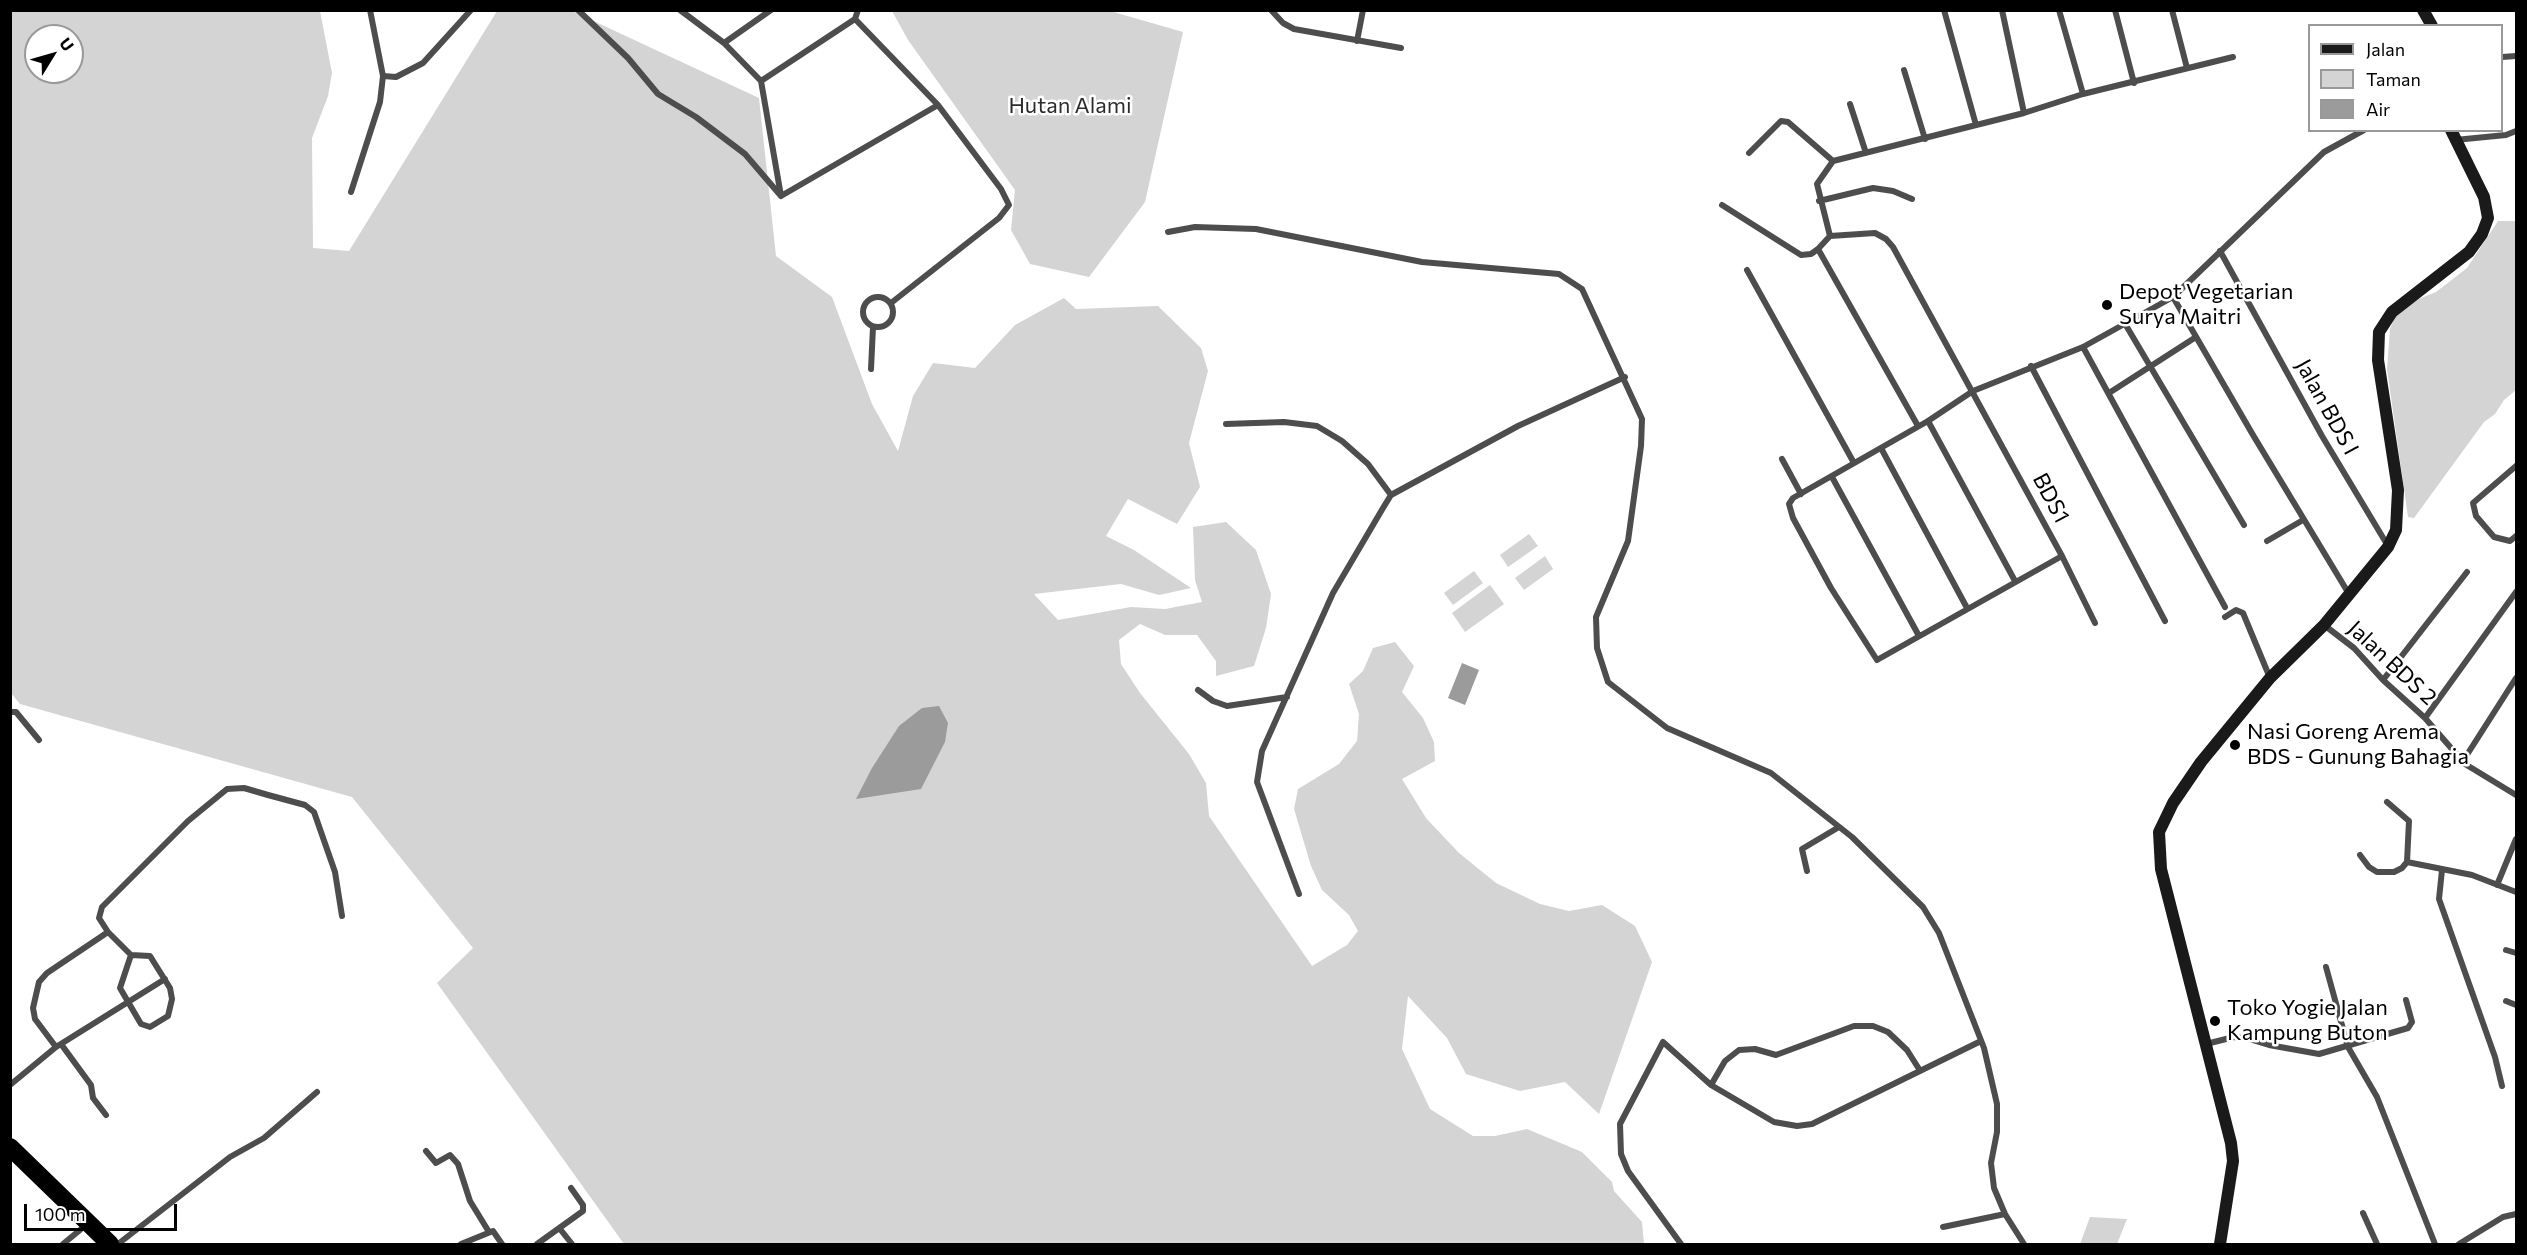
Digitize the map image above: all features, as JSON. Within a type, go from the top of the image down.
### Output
[{"type":"highway","points":[[10,1147],[110,1245]]},
{"type":"highway","points":[[10,1164],[95,1245]]},
{"type":"street","points":[[351,192],[380,102],[383,76],[370,10]]},
{"type":"street","points":[[383,76],[396,77],[423,63],[471,10]]},
{"type":"street","points":[[578,10],[628,58],[658,94],[675,102],[745,154],[781,196]]},
{"type":"street","points":[[680,10],[724,43],[761,81],[781,196]]},
{"type":"street","points":[[724,43],[771,10]]},
{"type":"street","points":[[761,81],[855,19],[858,10]]},
{"type":"street","points":[[1271,10],[1283,23],[1294,29],[1401,48]]},
{"type":"street","points":[[1357,41],[1364,10]]},
{"type":"street","points":[[1944,10],[1976,125]]},
{"type":"street","points":[[2002,10],[2024,113]]},
{"type":"street","points":[[2059,10],[2083,94]]},
{"type":"street","points":[[2115,10],[2134,83]]},
{"type":"street","points":[[2172,10],[2187,68]]},
{"type":"street","points":[[2423,10],[2431,24]]},
{"type":"street","points":[[855,19],[938,105],[1001,189],[1009,205],[999,218],[891,303]]},
{"type":"street","points":[[1722,205],[1801,255],[1811,254],[1830,236],[1819,201],[1817,184],[1833,161],[1926,139],[2024,113],[2083,94],[2233,57]]},
{"type":"street","points":[[1904,70],[1926,139]]},
{"type":"street","points":[[1850,104],[1866,153]]},
{"type":"street","points":[[781,196],[938,105]]},
{"type":"street","points":[[1749,153],[1781,121],[1788,122],[1833,161]]},
{"type":"street","points":[[2220,1245],[2233,1161],[2231,1143],[2161,869],[2159,832],[2173,803],[2201,762],[2270,678],[2324,625],[2388,547],[2399,515],[2398,490],[2379,360],[2379,332],[2392,312],[2469,252],[2482,234],[2488,218],[2484,197],[2452,135],[2506,135],[2517,131]]},
{"type":"street","points":[[2062,556],[2015,580],[1879,660],[1875,658],[1831,588],[1793,518],[1789,504],[1801,494],[1973,391],[2083,347],[2124,322],[2173,297],[2324,152],[2360,132]]},
{"type":"street","points":[[1819,201],[1873,188],[1893,191],[1912,199]]},
{"type":"street","points":[[1168,232],[1195,227],[1248,228],[1422,262],[1559,274],[1582,289],[1625,377],[1642,419],[1641,446],[1628,541],[1596,617],[1597,648],[1608,682],[1667,728],[1771,773],[1839,827],[1923,907],[1939,933],[1981,1041],[1997,1104],[1997,1132],[1991,1163],[1994,1188],[2005,1214],[2024,1245]]},
{"type":"street","name":"BDS1","points":[[1830,236],[1875,233],[1886,239],[1973,391],[2062,556],[2095,623]]},
{"type":"street","points":[[1818,249],[1918,426]]},
{"type":"street","name":"Jalan BDS I","points":[[2220,251],[2322,436],[2388,547]]},
{"type":"street","points":[[1747,270],[1854,463]]},
{"type":"street","points":[[871,369],[873,327],[863,316],[866,303],[878,296],[891,303],[894,312],[891,321],[883,327],[873,327]]},
{"type":"street","points":[[2173,297],[2349,594]]},
{"type":"street","points":[[2124,322],[2244,525]]},
{"type":"street","points":[[2109,393],[2196,337]]},
{"type":"street","points":[[2083,347],[2225,607]]},
{"type":"street","points":[[2031,366],[2165,621]]},
{"type":"street","points":[[1299,894],[1257,782],[1262,751],[1333,593],[1391,495],[1518,426],[1625,377]]},
{"type":"street","points":[[1928,420],[2015,580]]},
{"type":"street","points":[[1227,424],[1284,422],[1317,426],[1342,441],[1368,464],[1391,495]]},
{"type":"street","points":[[1881,448],[1967,608]]},
{"type":"street","points":[[1782,459],[1801,494]]},
{"type":"street","points":[[2517,466],[2474,503],[2476,516],[2494,537],[2510,541],[2517,536]]},
{"type":"street","points":[[1832,477],[1919,636]]},
{"type":"street","points":[[2268,541],[2303,519]]},
{"type":"street","points":[[2383,680],[2467,572]]},
{"type":"street","points":[[2425,718],[2517,592]]},
{"type":"street","points":[[2225,617],[2236,610],[2243,613],[2270,678]]},
{"type":"street","name":"Jalan BDS 2","points":[[2324,625],[2354,648],[2383,680],[2425,718],[2463,761],[2515,793]]},
{"type":"street","points":[[2463,761],[2517,678]]},
{"type":"street","points":[[1198,690],[1213,701],[1227,705],[1287,697]]},
{"type":"street","points":[[10,712],[16,712],[39,740]]},
{"type":"street","points":[[131,955],[120,985],[126,1002],[145,1027],[150,1027],[164,1019],[170,1012],[172,999],[165,979],[150,956],[131,955],[108,932],[99,918],[102,907],[188,821],[219,794],[234,788],[305,805],[314,812],[335,872],[342,916]]},
{"type":"street","points":[[2360,855],[2369,867],[2377,872],[2394,872],[2402,868],[2406,862],[2409,821],[2387,802]]},
{"type":"street","points":[[1807,871],[1802,849],[1839,827]]},
{"type":"street","points":[[2497,885],[2517,838]]},
{"type":"street","points":[[2406,862],[2472,875],[2517,892]]},
{"type":"street","points":[[2442,870],[2439,899],[2495,1058],[2502,1086]]},
{"type":"street","points":[[106,1115],[93,1098],[91,1085],[35,1019],[33,1008],[39,982],[47,973],[108,932]]},
{"type":"street","points":[[2506,950],[2517,953]]},
{"type":"street","points":[[2326,967],[2348,1046],[2378,1097],[2435,1245]]},
{"type":"street","points":[[10,1085],[58,1046],[165,979]]},
{"type":"street","points":[[2205,1044],[2234,1038],[2249,1039],[2319,1054],[2408,1028],[2412,1022],[2406,1000]]},
{"type":"street","points":[[2506,1000],[2517,1005]]},
{"type":"street","points":[[1711,1084],[1725,1061],[1739,1050],[1755,1049],[1776,1055],[1854,1026],[1873,1026],[1888,1032],[1907,1050],[1919,1069]]},
{"type":"street","points":[[1681,1245],[1628,1171],[1621,1154],[1619,1137],[1620,1124],[1662,1042],[1711,1084],[1774,1122],[1797,1126],[1812,1124],[1919,1069],[1981,1041]]},
{"type":"street","points":[[118,1245],[230,1157],[264,1138],[316,1092]]},
{"type":"street","points":[[426,1151],[436,1163],[450,1155],[458,1164],[470,1201],[489,1232]]},
{"type":"street","points":[[537,1245],[583,1211],[583,1205],[571,1188]]},
{"type":"street","points":[[2362,1213],[2377,1245]]},
{"type":"street","points":[[1943,1227],[2005,1214]]},
{"type":"street","points":[[2459,1245],[2503,1217],[2517,1214]]},
{"type":"street","points":[[560,1229],[572,1245]]},
{"type":"street","points":[[63,1245],[80,1230]]},
{"type":"street","points":[[461,1245],[489,1232],[495,1233],[502,1245]]},
{"type":"street","points":[[2472,1237],[2473,1245]]},
{"type":"green space","points":[[10,11],[320,11],[332,73],[328,96],[312,138],[313,248],[349,251],[497,11],[572,11],[759,98],[776,256],[832,297],[872,404],[898,451],[913,396],[933,363],[975,368],[1015,325],[1064,298],[1076,309],[1158,306],[1201,348],[1208,371],[1189,443],[1200,487],[1177,524],[1128,499],[1106,536],[1134,550],[1191,588],[1159,595],[1121,584],[1034,594],[1058,620],[1131,607],[1165,609],[1202,602],[1195,580],[1193,527],[1226,522],[1256,550],[1271,594],[1266,628],[1254,666],[1216,676],[1216,661],[1197,635],[1165,635],[1140,624],[1119,640],[1121,664],[1140,693],[1189,754],[1206,783],[1209,816],[1312,966],[1347,945],[1358,931],[1349,915],[1322,890],[1311,866],[1294,809],[1298,789],[1339,764],[1357,741],[1359,714],[1349,684],[1363,671],[1373,648],[1395,642],[1414,666],[1402,692],[1423,718],[1434,742],[1435,761],[1402,779],[1426,818],[1459,853],[1496,883],[1540,904],[1569,911],[1602,905],[1635,926],[1652,962],[1599,1114],[1565,1082],[1520,1091],[1466,1074],[1447,1038],[1408,996],[1402,1049],[1430,1109],[1473,1136],[1495,1136],[1527,1129],[1582,1152],[1612,1182],[1614,1191],[1642,1222],[1644,1244],[624,1244],[437,983],[473,948],[352,797],[20,704],[11,693]]},
{"type":"green space","name":"Hutan Alami","points":[[892,11],[1110,11],[1183,32],[1145,202],[1089,277],[1030,264],[1011,230],[1015,190],[908,40]]},
{"type":"green space","points":[[2498,221],[2516,221],[2516,390],[2504,400],[2495,414],[2484,422],[2414,518],[2408,517],[2387,369],[2390,329],[2396,314],[2414,301],[2436,292],[2467,268]]},
{"type":"green space","points":[[1529,534],[1538,546],[1508,567],[1500,555]]},
{"type":"green space","points":[[1545,556],[1553,569],[1524,590],[1515,578]]},
{"type":"green space","points":[[1474,571],[1483,583],[1453,605],[1444,593]]},
{"type":"green space","points":[[1490,585],[1504,604],[1465,632],[1452,613]]},
{"type":"green space","points":[[2090,1217],[2127,1219],[2117,1244],[2080,1244]]},
{"type":"water","points":[[1462,663],[1479,670],[1465,705],[1448,698]]},
{"type":"water","points":[[939,706],[948,723],[945,742],[921,789],[856,799],[872,768],[899,726],[922,708]]},
{"type":"place","name":"Depot Vegetarian Surya Maitri","points":[[2107,305]]},
{"type":"place","name":"Nasi Goreng Arema BDS - Gunung Bahagia","points":[[2235,745]]},
{"type":"place","name":"Toko Yogie Jalan Kampung Buton","points":[[2215,1021]]}]
